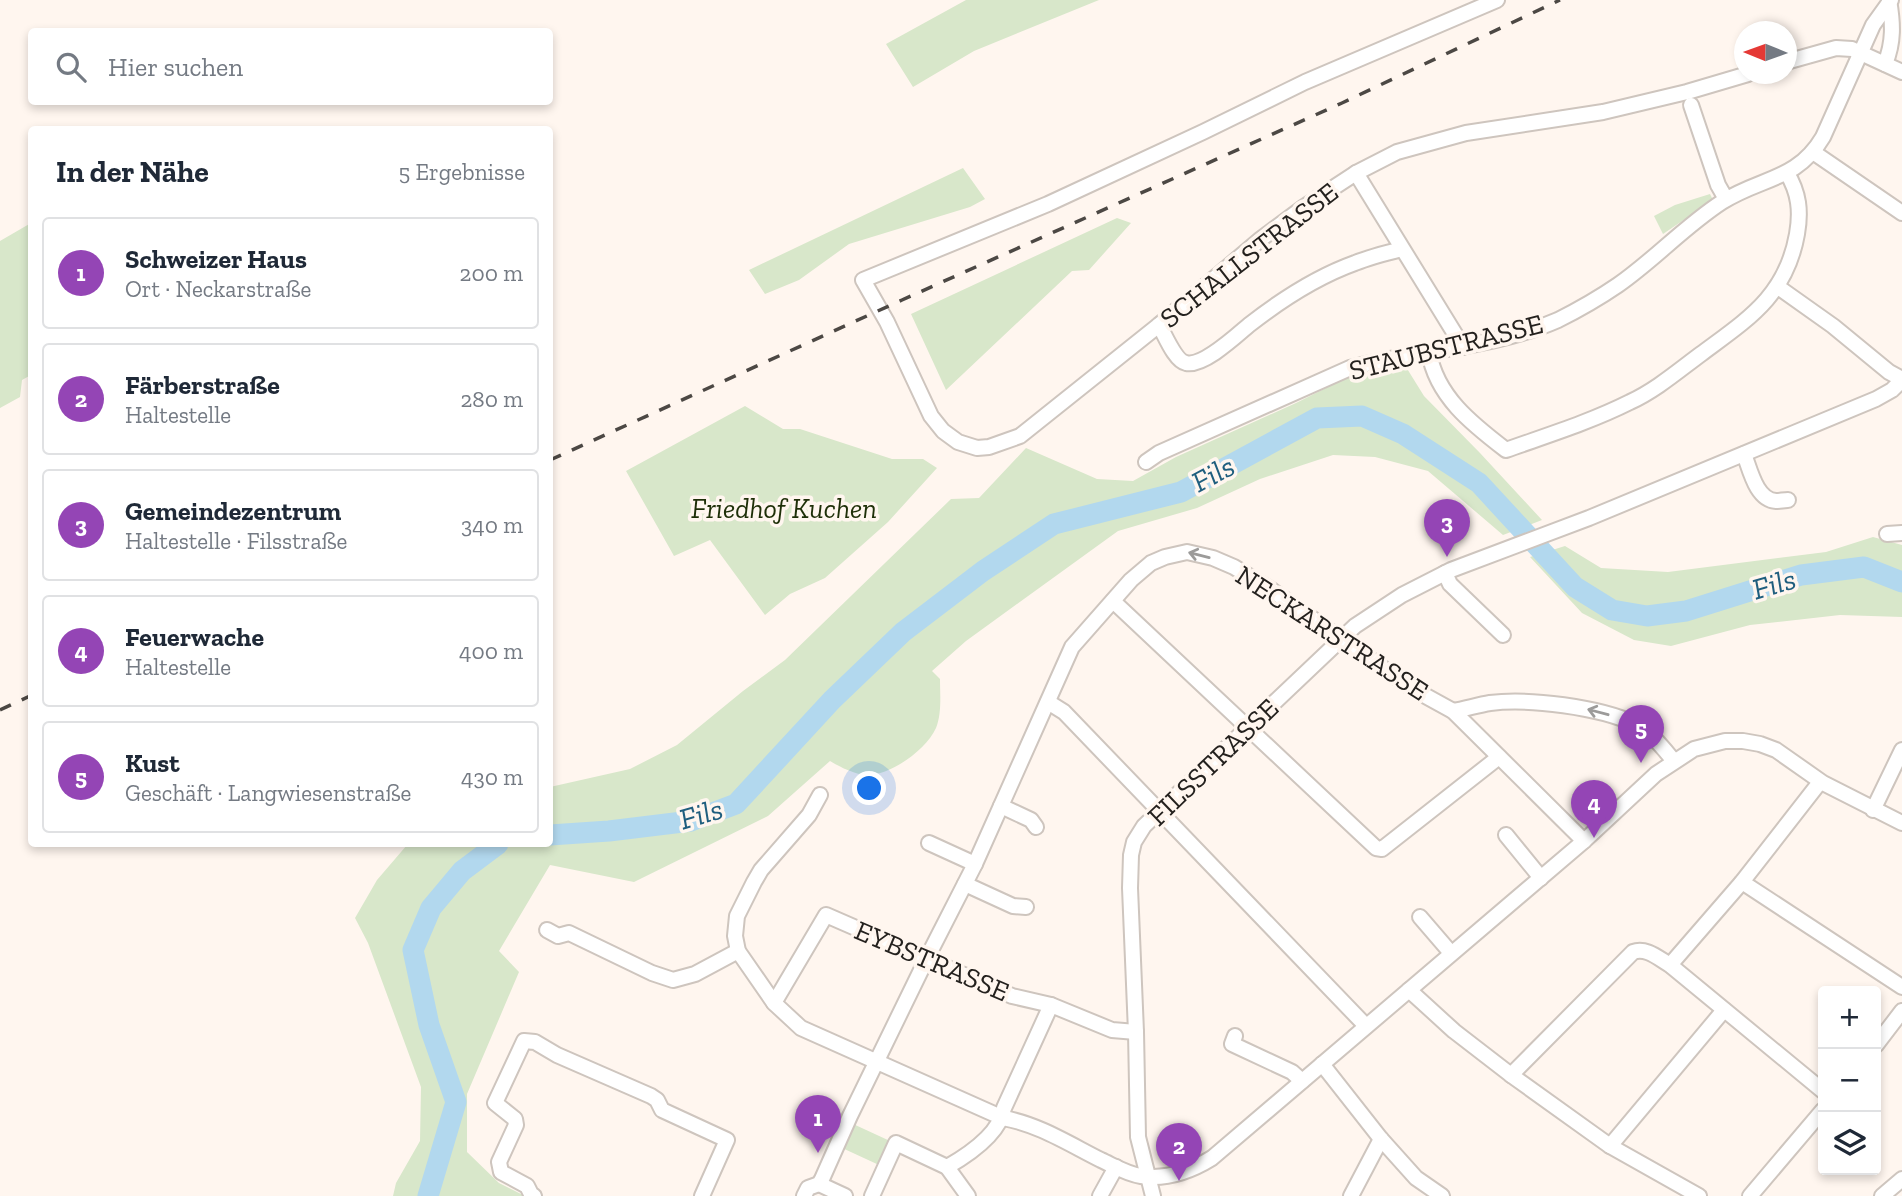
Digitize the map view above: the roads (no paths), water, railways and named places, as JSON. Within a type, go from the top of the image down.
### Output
[{"type":"street","name":"SCHALLSTRASSE","points":[[1497,0],[1305,82],[1048,204],[863,280],[887,322],[931,416],[943,431],[958,442],[977,448],[989,447],[1020,436],[1261,239],[1356,173],[1397,152],[1466,133],[1603,112],[1734,78]]},
{"type":"street","name":"STAUBSTRASSE","points":[[1146,462],[1159,453],[1350,368],[1377,360],[1463,347],[1526,332],[1591,302],[1618,285],[1710,210],[1787,173],[1814,152],[1873,25],[1890,0]]},
{"type":"street","points":[[1885,64],[1892,38],[1890,0]]},
{"type":"street","points":[[1797,59],[1844,47],[1902,72]]},
{"type":"street","points":[[1691,106],[1718,185],[1726,200]]},
{"type":"street","points":[[1814,152],[1902,213]]},
{"type":"street","points":[[1356,173],[1463,347]]},
{"type":"street","points":[[1429,352],[1432,366],[1451,400],[1471,423],[1506,450],[1633,401],[1667,380],[1754,314],[1778,287],[1794,250],[1800,219],[1797,194],[1787,173]]},
{"type":"street","points":[[1159,325],[1178,359],[1184,363],[1195,364],[1279,302],[1321,278],[1354,263],[1402,249]]},
{"type":"street","points":[[1778,287],[1833,326],[1889,372],[1902,379]]},
{"type":"street","name":"FILSSTRASSE","points":[[1153,1196],[1138,1137],[1130,888],[1131,855],[1144,826],[1355,626],[1385,605],[1445,573],[1876,399],[1892,390],[1902,379]]},
{"type":"street","points":[[1744,454],[1758,489],[1764,496],[1773,501],[1788,500]]},
{"type":"street","name":"NECKARSTRASSE","points":[[804,1196],[807,1188],[819,1184],[975,863],[1072,647],[1131,580],[1151,563],[1175,553],[1187,552],[1213,558],[1234,567],[1273,590],[1413,689],[1453,711],[1584,841]]},
{"type":"street","points":[[1445,573],[1450,584],[1503,635]]},
{"type":"street","points":[[1113,601],[1376,848],[1382,849],[1499,757]]},
{"type":"street","points":[[1453,711],[1489,703],[1527,701],[1594,710],[1636,724],[1660,744],[1674,761]]},
{"type":"street","points":[[1048,702],[1064,712],[1366,1026]]},
{"type":"street","points":[[820,795],[809,815],[761,870],[737,916],[735,936],[738,951],[774,1003],[801,1028],[1003,1118],[1033,1126],[1116,1167],[1147,1177],[1179,1174],[1212,1158],[1584,841],[1638,790],[1674,761],[1694,750],[1725,741],[1743,741],[1776,750],[1820,782],[1902,823]]},
{"type":"street","points":[[1873,810],[1902,750]]},
{"type":"street","points":[[1670,965],[1742,882],[1820,782]]},
{"type":"street","points":[[1001,806],[1031,820],[1036,827]]},
{"type":"street","points":[[1506,835],[1541,878]]},
{"type":"street","points":[[929,843],[975,863]]},
{"type":"street","points":[[1742,882],[1902,987]]},
{"type":"street","points":[[965,884],[1013,906],[1026,906]]},
{"type":"street","name":"EYBSTRASSE","points":[[774,1003],[826,915],[1012,996],[1051,1005],[1112,1030],[1136,1032]]},
{"type":"street","points":[[1420,917],[1451,953]]},
{"type":"street","points":[[547,930],[558,936],[569,933],[652,973],[673,980],[695,974],[738,951]]},
{"type":"street","points":[[1511,1075],[1633,952],[1639,950],[1670,965],[1818,1087]]},
{"type":"street","points":[[1409,990],[1454,1031],[1610,1146],[1699,1196]]},
{"type":"street","points":[[947,1167],[964,1157],[1003,1118],[1004,1108],[1051,1005]]},
{"type":"street","points":[[1610,1146],[1724,1010]]},
{"type":"street","points":[[1881,1038],[1902,1011]]},
{"type":"street","points":[[1235,1036],[1232,1044],[1292,1072],[1302,1081]]},
{"type":"street","points":[[534,1196],[527,1186],[501,1172],[499,1161],[516,1125],[514,1119],[495,1103],[524,1041],[535,1042],[557,1055],[652,1096],[663,1110],[727,1140],[702,1196]]},
{"type":"street","points":[[1322,1064],[1381,1139],[1416,1178],[1442,1196]]},
{"type":"street","points":[[1750,1196],[1821,1112]]},
{"type":"street","points":[[1351,1196],[1381,1139]]},
{"type":"street","points":[[872,1196],[896,1143],[947,1167],[968,1196]]},
{"type":"street","points":[[1100,1196],[1116,1167]]},
{"type":"street","points":[[1882,1196],[1902,1179]]},
{"type":"street","points":[[819,1184],[845,1196]]},
{"type":"waterway","name":"Fils","points":[[553,835],[691,821],[736,804],[832,700],[903,632],[983,571],[1054,524],[1181,492],[1317,418],[1362,416],[1403,434],[1479,483],[1575,587],[1612,610],[1647,616],[1686,611],[1801,575],[1864,567],[1902,582]]},
{"type":"waterway","name":"Fils","points":[[428,1196],[456,1102],[429,1025],[413,950],[431,908],[462,871],[494,847]]},
{"type":"railway","points":[[553,459],[1342,103],[1560,0]]},
{"type":"railway","points":[[0,710],[28,697]]},
{"type":"place","name":"Gemeindezentrum","points":[[1447,557]]},
{"type":"place","name":"Kust","points":[[1641,763]]},
{"type":"place","name":"Feuerwache","points":[[1594,838]]},
{"type":"place","name":"Schweizer Haus","points":[[818,1153]]},
{"type":"place","name":"Färberstraße","points":[[1179,1181]]},
{"type":"park label","name":"Friedhof Kuchen","points":[[784,508]]}]
